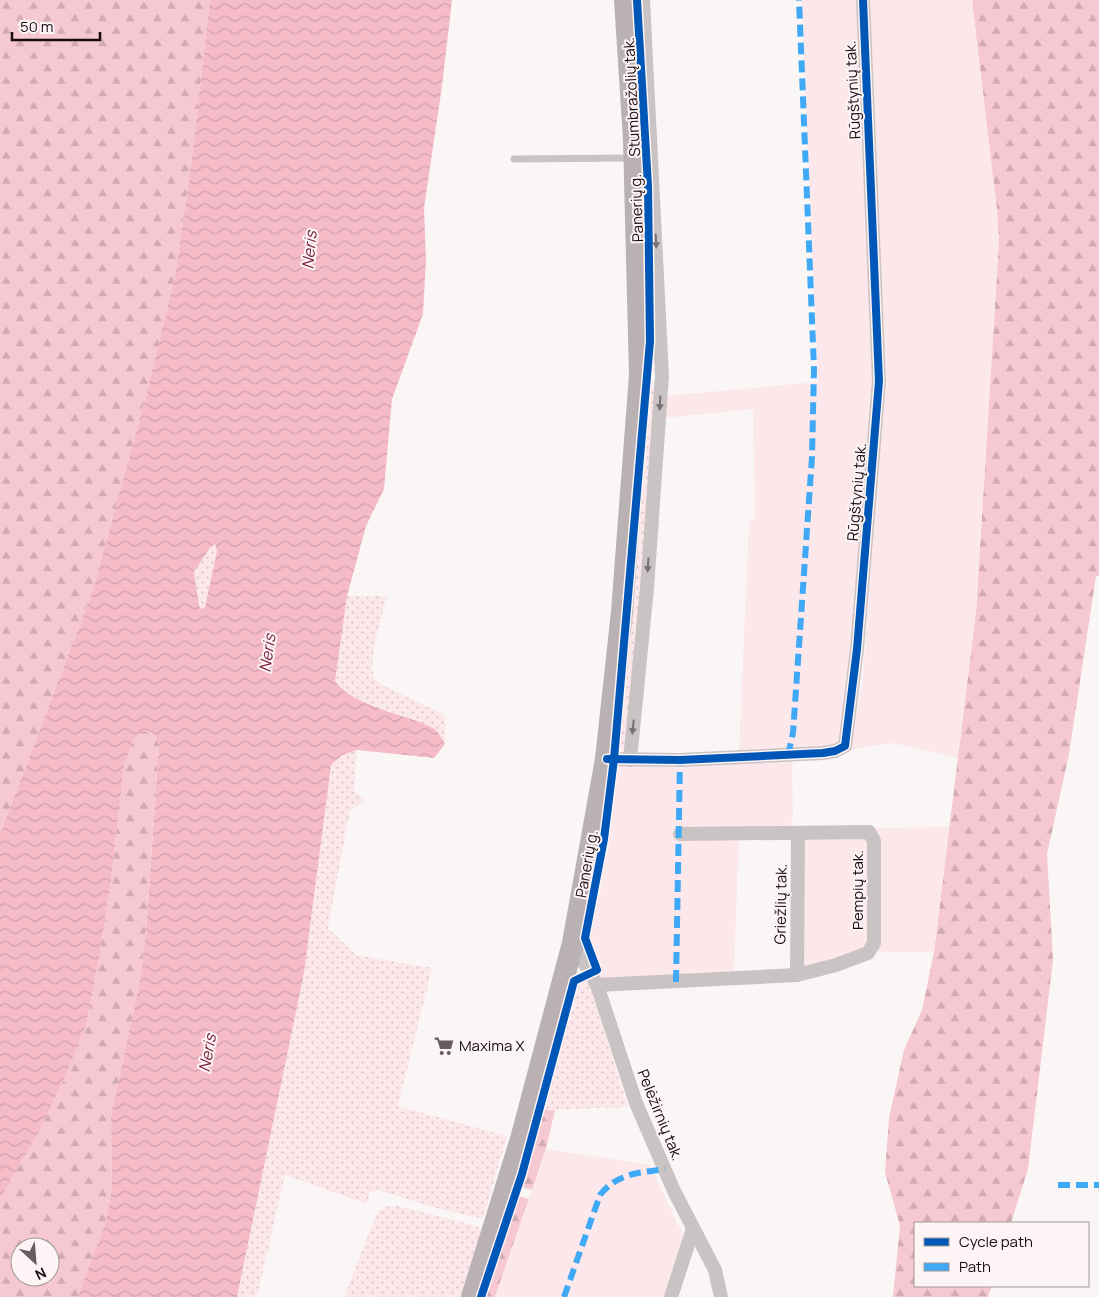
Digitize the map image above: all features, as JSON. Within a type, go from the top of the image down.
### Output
[{"type":"main road","name":"Panerių g.","points":[[472,1297],[518,1148],[573,943],[606,759],[622,612],[640,374],[635,158],[625,0]]},
{"type":"street","name":"Stumbražolių tak.","points":[[630,760],[647,588],[662,376],[643,0]]},
{"type":"street","name":"Rūgštynių tak.","points":[[606,759],[630,760],[823,753],[835,751],[844,746],[857,649],[880,381],[862,0]]},
{"type":"street","name":"Pempių tak.","points":[[597,985],[797,975],[836,965],[868,953],[874,943],[874,841],[868,832],[680,834]]},
{"type":"street","name":"Griežlių tak.","points":[[797,975],[798,833]]},
{"type":"street","name":"Pelėžirnių tak.","points":[[573,943],[597,985],[636,1103],[693,1229],[715,1270],[720,1297]]},
{"type":"street","points":[[671,1297],[693,1229]]},
{"type":"lane","points":[[514,159],[635,158]]},
{"type":"shaded area","points":[[801,0],[858,0],[875,394],[854,637],[838,745],[739,752],[749,522],[755,520],[753,409],[664,418],[665,396],[818,382]]},
{"type":"shaded area","points":[[867,0],[972,0],[999,240],[976,611],[958,758],[893,743],[846,750],[850,746],[863,679],[879,437]]},
{"type":"shaded area","points":[[651,383],[655,384],[647,515],[625,752],[622,751],[619,745],[634,603]]},
{"type":"shaded area","points":[[215,544],[217,551],[205,607],[202,609],[199,606],[194,572],[210,548]]},
{"type":"shaded area","points":[[347,596],[387,596],[373,657],[374,675],[376,680],[382,685],[445,715],[445,744],[433,728],[368,704],[344,690],[335,681]]},
{"type":"shaded area","points":[[357,750],[354,791],[365,800],[350,811],[328,928],[356,955],[432,968],[398,1106],[507,1136],[482,1219],[377,1190],[370,1192],[367,1204],[285,1175],[257,1297],[237,1297],[304,973],[331,765],[342,755]]},
{"type":"shaded area","points":[[792,759],[793,815],[790,829],[739,831],[734,974],[601,981],[589,926],[593,905],[600,895],[616,767],[621,764]]},
{"type":"shaded area","points":[[949,827],[934,952],[878,952],[878,837],[873,828]]},
{"type":"shaded area","points":[[867,834],[871,840],[868,947],[803,970],[801,840],[805,837]]},
{"type":"shaded area","points":[[581,981],[588,981],[591,986],[628,1107],[543,1110],[575,989]]},
{"type":"shaded area","points":[[546,1149],[650,1165],[684,1237],[666,1297],[495,1297]]},
{"type":"shaded area","points":[[387,1206],[398,1206],[477,1226],[481,1230],[465,1297],[344,1297],[378,1211]]},
{"type":"green space","points":[[0,0],[210,0],[191,165],[175,276],[145,399],[93,590],[0,834]]},
{"type":"green space","points":[[972,0],[1099,0],[1099,576],[1096,576],[1069,754],[1047,854],[1053,960],[1028,1169],[1011,1222],[914,1222],[914,1287],[992,1287],[988,1297],[893,1297],[900,1226],[885,1172],[889,1118],[904,1050],[922,1010],[934,952],[976,611],[999,240]]},
{"type":"green space","points":[[142,731],[149,731],[155,735],[159,745],[147,920],[141,975],[111,1116],[112,1189],[105,1223],[78,1297],[0,1297],[0,1199],[40,1130],[86,1026],[111,880],[124,766],[134,738]]},
{"type":"green space","points":[[543,1110],[555,1110],[546,1149],[532,1190],[521,1187]]},
{"type":"green space","points":[[518,1196],[529,1199],[495,1297],[484,1297]]},
{"type":"water","name":"Neris","points":[[210,0],[452,0],[442,86],[424,208],[426,261],[423,314],[392,399],[384,489],[366,526],[347,596],[335,681],[355,698],[367,704],[433,728],[445,744],[434,758],[357,750],[342,755],[331,765],[304,973],[237,1297],[78,1297],[105,1223],[112,1189],[111,1116],[141,975],[147,920],[159,745],[155,735],[149,731],[142,732],[134,738],[124,766],[111,880],[86,1026],[40,1130],[0,1199],[0,834],[93,590],[145,399],[175,276],[191,165]],"holes":[[[215,544],[217,551],[205,607],[202,609],[199,606],[194,572],[210,548]]]},
{"type":"marked path","points":[[788,755],[793,733],[812,457],[814,369],[799,0]]},
{"type":"marked path","points":[[676,982],[680,760]]},
{"type":"marked path","points":[[564,1297],[600,1195],[621,1178],[637,1173],[665,1169]]},
{"type":"marked path","points":[[1058,1185],[1099,1185]]},
{"type":"cycle path","points":[[481,1297],[522,1174],[574,981],[597,970],[585,938],[604,839],[614,759],[650,341],[648,186],[637,0]]},
{"type":"cycle path","points":[[607,759],[680,760],[823,753],[835,751],[845,746],[857,649],[879,381],[863,0]]},
{"type":"place","name":"Maxima X","points":[[444,1046]]}]
